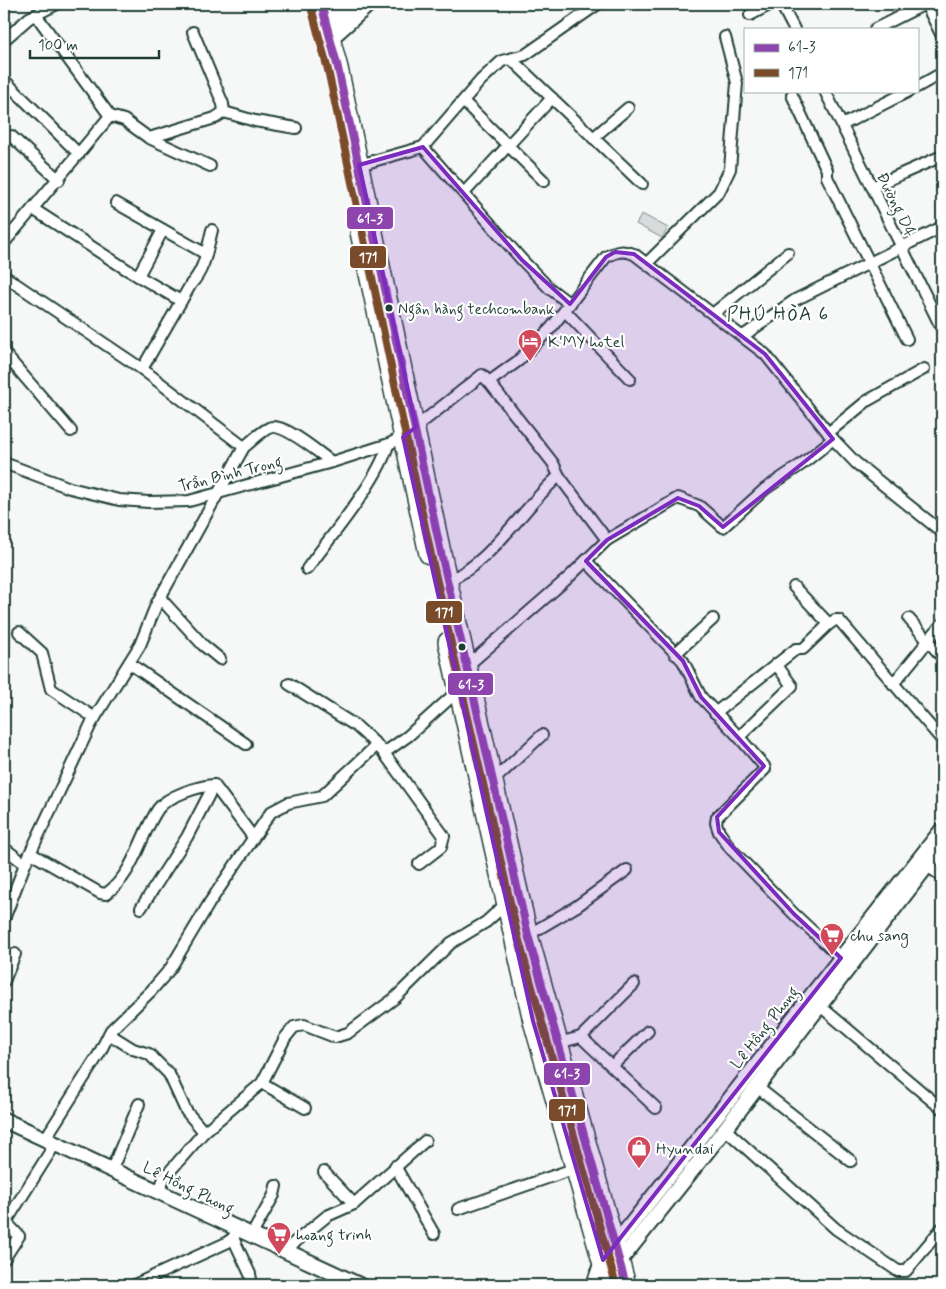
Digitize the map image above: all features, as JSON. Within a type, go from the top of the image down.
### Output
[{"type":"highway","points":[[308,4],[325,65],[402,436],[533,1021],[576,1168],[626,1285]]},
{"type":"highway","points":[[321,4],[329,31],[359,165],[402,436],[448,581],[528,935],[558,1043],[612,1256],[602,1283]]},
{"type":"street","points":[[4,40],[36,15],[57,4]]},
{"type":"street","points":[[329,31],[350,4]]},
{"type":"street","points":[[329,31],[369,4]]},
{"type":"street","points":[[359,165],[423,147],[502,60],[512,60],[526,55],[598,4]]},
{"type":"street","points":[[750,15],[771,4]]},
{"type":"street","points":[[781,4],[793,28]]},
{"type":"street","points":[[877,28],[926,4],[942,36]]},
{"type":"street","points":[[36,15],[110,116],[124,120],[149,138],[210,166]]},
{"type":"street","points":[[193,32],[223,104],[224,112]]},
{"type":"street","points":[[647,264],[719,192],[730,169],[737,83],[725,37]]},
{"type":"street","points":[[512,60],[642,184]]},
{"type":"street","points":[[918,86],[942,73]]},
{"type":"street","points":[[4,80],[79,154]]},
{"type":"street","name":"Đường D4","points":[[826,92],[942,329]]},
{"type":"street","points":[[842,125],[907,92]]},
{"type":"street","points":[[792,95],[827,170],[827,176],[907,339]]},
{"type":"street","points":[[465,192],[552,98]]},
{"type":"street","points":[[464,102],[544,181]]},
{"type":"street","points":[[593,138],[628,108]]},
{"type":"street","points":[[149,138],[215,118],[224,112],[255,121],[296,128]]},
{"type":"street","points":[[4,242],[59,180],[110,116]]},
{"type":"street","points":[[11,136],[59,180]]},
{"type":"street","points":[[423,147],[630,379]]},
{"type":"street","points":[[872,187],[942,156]]},
{"type":"street","points":[[116,204],[206,254]]},
{"type":"street","points":[[33,209],[181,301]]},
{"type":"street","points":[[743,336],[795,300],[942,227]]},
{"type":"street","points":[[138,276],[164,230]]},
{"type":"street","points":[[142,369],[191,284],[199,275],[212,230]]},
{"type":"street","points":[[489,382],[533,347],[568,308],[606,257],[615,252],[625,251],[634,254],[714,313],[765,354],[831,436],[856,463],[942,532]]},
{"type":"street","points":[[714,313],[788,253]]},
{"type":"street","points":[[4,276],[142,369],[244,447]]},
{"type":"street","points":[[4,353],[71,431]]},
{"type":"street","points":[[467,666],[607,540],[678,498],[699,506],[723,527],[766,489],[802,464],[867,401],[924,369]]},
{"type":"street","points":[[307,569],[383,460],[402,436],[482,376],[489,382],[553,464],[559,476],[607,540]]},
{"type":"street","points":[[4,919],[26,864],[95,718],[140,645],[160,598],[244,447],[270,427],[278,427],[289,431],[332,462]]},
{"type":"street","name":"Trần Bình Trọng","points":[[4,463],[70,488],[119,500],[149,502],[189,501],[332,462],[402,436]]},
{"type":"street","points":[[448,581],[463,575],[476,564],[536,498],[559,476]]},
{"type":"street","points":[[586,560],[683,661],[701,697],[764,766],[765,769],[717,816],[718,832],[731,849],[788,908],[841,958]]},
{"type":"street","points":[[794,587],[829,624]]},
{"type":"street","points":[[160,598],[203,645],[220,659]]},
{"type":"street","points":[[675,654],[713,619]]},
{"type":"street","points":[[909,619],[942,657]]},
{"type":"street","points":[[715,713],[796,649],[803,649],[829,624],[839,620],[942,740]]},
{"type":"street","points":[[893,684],[942,624]]},
{"type":"street","points":[[19,632],[42,653],[51,689],[95,718]]},
{"type":"street","points":[[129,664],[246,744]]},
{"type":"street","points":[[739,737],[792,686],[776,664]]},
{"type":"street","points":[[289,684],[356,726],[380,749],[444,836],[441,846],[419,864]]},
{"type":"street","points":[[4,1259],[19,1236],[6,1222],[109,1034],[152,991],[170,968],[253,837],[272,812],[288,803],[322,796],[380,749],[408,736],[459,690]]},
{"type":"street","points":[[493,781],[542,735]]},
{"type":"street","points":[[32,854],[100,893],[106,894],[136,859],[159,808],[190,790],[214,785]]},
{"type":"street","points":[[214,785],[253,837]]},
{"type":"street","points":[[141,908],[187,837],[214,785]]},
{"type":"street","name":"Lê Hồng Phong","points":[[612,1256],[942,830]]},
{"type":"street","name":"Lê Hồng Phong","points":[[612,1256],[725,1129],[942,846]]},
{"type":"street","points":[[4,848],[26,864]]},
{"type":"street","points":[[927,866],[942,876]]},
{"type":"street","points":[[528,935],[577,906],[627,870]]},
{"type":"street","points":[[160,1192],[164,1178],[204,1132],[262,1083],[282,1042],[294,1027],[304,1025],[336,1037],[348,1034],[395,998],[451,943],[486,922],[507,903]]},
{"type":"street","points":[[4,981],[15,954]]},
{"type":"street","points":[[558,1043],[581,1037],[634,984]]},
{"type":"street","points":[[819,1005],[942,1109]]},
{"type":"street","points":[[612,1066],[648,1031]]},
{"type":"street","points":[[109,1034],[133,1049],[149,1054],[169,1074],[186,1111],[204,1132]]},
{"type":"street","points":[[581,1037],[656,1108]]},
{"type":"street","points":[[262,1083],[305,1108]]},
{"type":"street","points":[[757,1087],[851,1161]]},
{"type":"street","points":[[112,1169],[139,1104]]},
{"type":"street","name":"Lê Hồng Phong","points":[[4,1120],[160,1192],[235,1234],[251,1236],[358,1285]]},
{"type":"street","points":[[725,1129],[836,1229],[901,1272],[906,1271],[942,1228]]},
{"type":"street","points":[[284,1251],[327,1216],[354,1204],[425,1140]]},
{"type":"street","points":[[396,1166],[434,1234]]},
{"type":"street","points":[[458,1209],[576,1168]]},
{"type":"street","points":[[324,1172],[354,1204]]},
{"type":"street","points":[[251,1236],[274,1195],[276,1186]]},
{"type":"street","points":[[134,1285],[235,1234],[250,1274],[252,1285]]},
{"type":"highlighted area","points":[[423,147],[522,260],[570,304],[606,257],[615,252],[634,254],[765,354],[833,439],[723,527],[699,506],[678,498],[607,540],[586,561],[683,661],[701,697],[764,766],[717,817],[719,832],[794,914],[841,958],[603,1260],[533,1021],[459,690],[403,437],[416,427],[359,165]]},
{"type":"shaded area","points":[[642,214],[668,228],[662,238],[636,224]]},
{"type":"transit line","name":"61-3","points":[[321,4],[338,68],[443,562],[528,935],[626,1285]]},
{"type":"transit line","name":"171","points":[[311,7],[328,70],[433,564],[518,937],[616,1285]]},
{"type":"place","name":"Ngân hàng techcombank","points":[[389,308]]},
{"type":"place","name":"K'MY hotel","points":[[530,362]]},
{"type":"place","name":"chu sang","points":[[832,956]]},
{"type":"place","name":"Hyundai","points":[[639,1169]]},
{"type":"place","name":"hoang trinh","points":[[279,1255]]},
{"type":"district","name":"PHÚ HÒA 6","points":[[778,313]]}]
